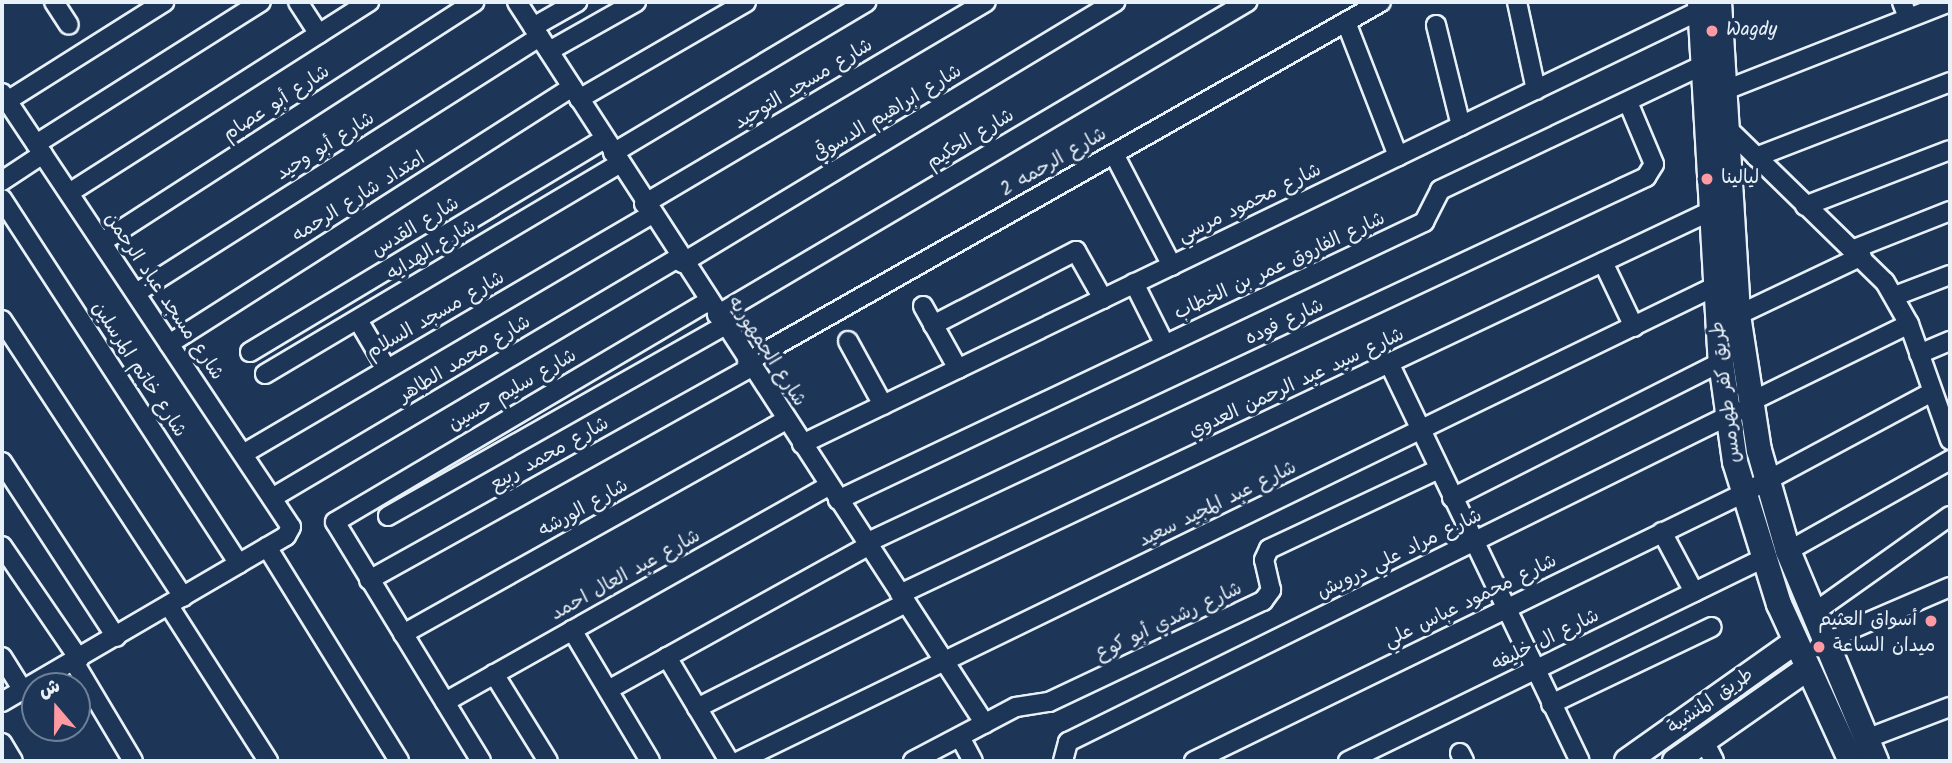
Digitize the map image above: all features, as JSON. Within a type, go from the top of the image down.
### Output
[{"type":"street","points":[[54,2],[69,25]]},
{"type":"street","points":[[5,97],[164,2]]},
{"type":"street","points":[[2,181],[40,149],[261,2]]},
{"type":"street","points":[[298,2],[319,34]]},
{"type":"street","points":[[69,193],[369,2]]},
{"type":"street","name":"شارع أبو عصام","points":[[102,242],[474,2]]},
{"type":"street","name":"شارع الجمهوريه","points":[[517,2],[647,209],[985,724]]},
{"type":"street","points":[[540,38],[577,2]]},
{"type":"street","points":[[540,38],[636,2]]},
{"type":"street","name":"امتداد شارع الرحمه","points":[[169,344],[576,93],[746,2]]},
{"type":"street","points":[[612,152],[866,2]]},
{"type":"street","name":"شارع مسجد التوحيد","points":[[647,209],[986,2]]},
{"type":"street","name":"شارع ابراهيم الدسوقي","points":[[681,260],[1115,2]]},
{"type":"street","name":"شارع الحكيم","points":[[716,314],[1247,2]]},
{"type":"street","name":"شارع الرحمه 2","points":[[749,364],[1381,2]]},
{"type":"street","points":[[1517,2],[1536,90]]},
{"type":"street","points":[[1723,91],[1905,10],[1950,2]]},
{"type":"street","name":"شارع محمود مرسي","points":[[802,444],[1709,4]]},
{"type":"street","name":"طريق كفر طهرمس","points":[[1709,4],[1713,61],[1711,211],[1727,417],[1742,494],[1762,559],[1796,642],[1851,761]]},
{"type":"street","points":[[1346,22],[1398,156]]},
{"type":"street","points":[[1436,26],[1461,126]]},
{"type":"street","name":"شارع أبو وحيد","points":[[136,293],[540,38]]},
{"type":"street","name":"طريق كفر طهرمس","points":[[1713,61],[1723,91],[1738,315],[1750,403],[1766,481],[1812,614],[1876,761]]},
{"type":"street","name":"شارع الفاروق عمر بن الخطاب","points":[[834,493],[1165,345],[1424,222],[1440,190],[1713,61]]},
{"type":"street","points":[[1756,157],[1950,82]]},
{"type":"street","name":"شارع مسجد عباد الرحمن","points":[[5,97],[289,524],[289,534],[267,547]]},
{"type":"street","name":"شارع فوده","points":[[867,545],[1646,177],[1654,164],[1628,102]]},
{"type":"street","points":[[1725,126],[1805,206],[1858,253],[1895,296],[1909,324],[1932,392],[1945,413],[1950,440]]},
{"type":"street","points":[[1805,206],[1950,150]]},
{"type":"street","name":"شارع الهدايه","points":[[265,374],[358,320],[612,152]]},
{"type":"street","name":"شارع القدس","points":[[250,352],[612,152]]},
{"type":"street","points":[[1114,154],[1172,266]]},
{"type":"street","name":"شارع خاتم المرسلين","points":[[2,198],[239,564]]},
{"type":"street","name":"شارع مسجد السلام","points":[[243,454],[647,209]]},
{"type":"street","name":"شارع سيد عبد الرحمن العدوي","points":[[697,708],[903,598],[1711,211]]},
{"type":"street","points":[[1738,315],[1858,253],[1950,211]]},
{"type":"street","points":[[933,325],[1076,251],[1103,299]]},
{"type":"street","name":"شارع محمد الطاهر","points":[[272,498],[681,260]]},
{"type":"street","points":[[1603,262],[1634,327]]},
{"type":"street","points":[[1895,296],[1950,275]]},
{"type":"street","points":[[1135,284],[1165,345]]},
{"type":"street","name":"شارع عبد المجيد سعيد","points":[[739,761],[1716,286]]},
{"type":"street","points":[[923,306],[958,369]]},
{"type":"street","points":[[388,516],[716,314]]},
{"type":"street","name":"شارع سليم حسين","points":[[369,580],[335,525],[339,517],[716,314]]},
{"type":"street","points":[[2,320],[176,601],[268,761]]},
{"type":"street","points":[[358,320],[387,369]]},
{"type":"street","name":"شارع مراد علي درويش","points":[[1063,761],[1068,743],[1909,324]]},
{"type":"street","points":[[848,341],[883,405]]},
{"type":"street","points":[[1919,354],[1950,341]]},
{"type":"street","points":[[1452,498],[1721,362]]},
{"type":"street","points":[[1389,363],[1504,610],[1580,761]]},
{"type":"street","name":"شارع محمد ربيع","points":[[369,580],[749,364]]},
{"type":"street","name":"شارع محمود عباس علي","points":[[1194,761],[1742,494],[1932,392]]},
{"type":"street","name":"شارع الورشه","points":[[402,634],[786,420]]},
{"type":"street","points":[[1788,551],[1950,460]]},
{"type":"street","points":[[2,462],[116,637]]},
{"type":"street","name":"شارع رشدي أبو كوع","points":[[912,761],[1023,705],[1049,702],[1263,601],[1271,590],[1264,560],[1269,550],[1438,469]]},
{"type":"street","name":"شارع عبد العال احمد","points":[[444,702],[572,630],[834,493]]},
{"type":"street","points":[[1812,614],[1950,516]]},
{"type":"street","points":[[1662,533],[1694,592]]},
{"type":"street","points":[[608,690],[867,545]]},
{"type":"street","points":[[2,546],[76,660],[133,761]]},
{"type":"street","points":[[55,672],[267,547],[399,761]]},
{"type":"street","name":"شارع ال خليفه","points":[[1348,761],[1762,559]]},
{"type":"street","points":[[369,580],[481,761]]},
{"type":"street","points":[[1824,641],[1950,587]]},
{"type":"street","points":[[1551,705],[1712,627]]},
{"type":"street","points":[[572,630],[650,761]]},
{"type":"street","name":"طريق المنشية","points":[[1627,761],[1796,642]]},
{"type":"street","points":[[2,657],[21,687]]},
{"type":"street","points":[[667,657],[729,761]]},
{"type":"street","name":"طريق المنشية","points":[[1675,761],[1709,751],[1808,668]]},
{"type":"street","points":[[494,674],[548,761]]},
{"type":"street","points":[[2,702],[21,691]]},
{"type":"street","points":[[1866,738],[1950,707]]},
{"type":"street","points":[[960,737],[973,761]]},
{"type":"street","points":[[2,743],[13,761]]},
{"type":"place","name":"Wagdy","points":[[1712,31]]},
{"type":"place","name":"ليالينا","points":[[1707,179]]},
{"type":"place","name":"أسواق العثيم","points":[[1931,621]]},
{"type":"place","name":"ميدان الساعة","points":[[1819,647]]}]
